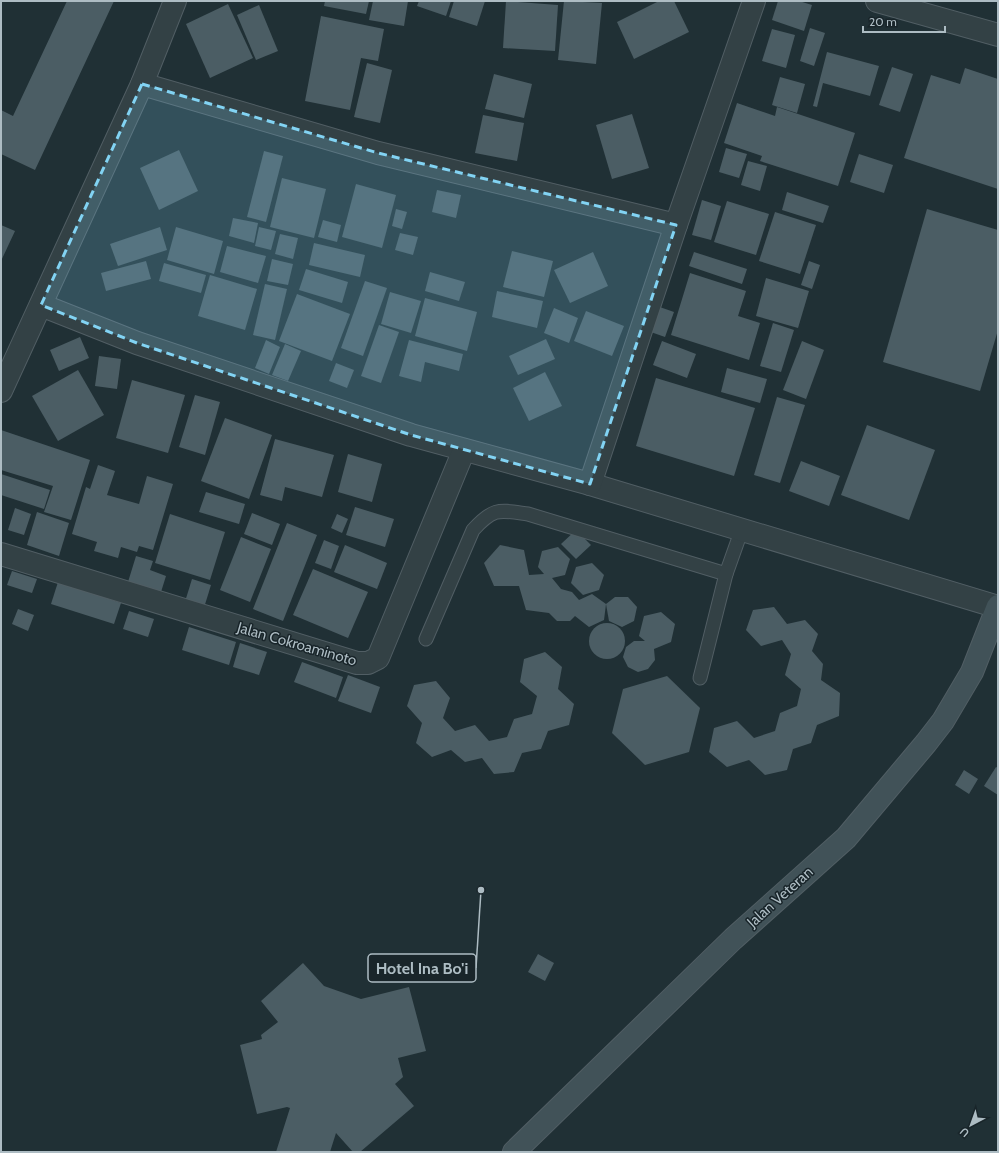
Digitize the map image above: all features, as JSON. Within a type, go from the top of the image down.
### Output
[{"type":"main road","name":"Jalan Veteran","points":[[514,1152],[733,939],[846,838],[943,721],[972,672],[998,607]]},
{"type":"street","points":[[1,391],[142,84],[174,1]]},
{"type":"street","points":[[590,484],[676,225],[754,1]]},
{"type":"street","points":[[877,1],[899,4],[998,35]]},
{"type":"street","points":[[142,84],[378,153],[676,225]]},
{"type":"street","points":[[41,304],[137,343],[403,433],[590,484],[998,607]]},
{"type":"street","name":"Jalan Cokroaminoto","points":[[1,554],[357,663],[368,663],[378,658],[464,450]]},
{"type":"lane","points":[[426,639],[473,530],[483,520],[500,510],[528,514],[726,574]]},
{"type":"lane","points":[[700,678],[726,574],[742,529]]},
{"type":"highlighted area","points":[[142,84],[378,153],[676,225],[590,484],[411,435],[137,343],[41,305]]},
{"type":"building","points":[[67,1],[114,1],[35,170],[1,154],[1,110],[13,116]]},
{"type":"building","points":[[325,1],[369,1],[366,14],[324,6]]},
{"type":"building","points":[[373,1],[408,1],[404,26],[369,20]]},
{"type":"building","points":[[419,1],[451,1],[446,16],[417,6]]},
{"type":"building","points":[[454,1],[485,1],[477,26],[449,17]]},
{"type":"building","points":[[506,1],[558,5],[555,51],[503,48]]},
{"type":"building","points":[[564,1],[602,3],[596,64],[558,60]]},
{"type":"building","points":[[659,1],[674,1],[689,32],[634,59],[617,22]]},
{"type":"building","points":[[778,1],[799,1],[812,5],[804,31],[772,20]]},
{"type":"building","points":[[228,4],[253,58],[210,78],[186,24]]},
{"type":"building","points":[[259,5],[278,51],[256,60],[237,15]]},
{"type":"building","points":[[321,16],[384,29],[378,61],[361,58],[350,110],[305,101]]},
{"type":"building","points":[[810,28],[825,33],[814,66],[800,61]]},
{"type":"building","points":[[772,29],[795,35],[786,68],[762,61]]},
{"type":"building","points":[[827,52],[879,66],[870,96],[823,83],[817,107],[813,106]]},
{"type":"building","points":[[367,63],[392,70],[380,123],[354,117]]},
{"type":"building","points":[[892,67],[913,74],[900,112],[879,105]]},
{"type":"building","points":[[965,68],[998,79],[998,189],[904,158],[931,75],[960,84]]},
{"type":"building","points":[[494,74],[532,84],[524,118],[485,109]]},
{"type":"building","points":[[780,77],[805,84],[797,113],[772,105]]},
{"type":"building","points":[[737,103],[775,116],[777,107],[855,133],[838,186],[760,161],[762,156],[724,143]]},
{"type":"building","points":[[632,114],[649,168],[612,179],[596,125]]},
{"type":"building","points":[[483,115],[524,123],[517,161],[475,153]]},
{"type":"building","points":[[726,148],[747,154],[739,178],[719,172]]},
{"type":"building","points":[[179,150],[198,191],[159,210],[140,168]]},
{"type":"building","points":[[264,151],[283,156],[266,222],[247,217]]},
{"type":"building","points":[[859,154],[893,165],[884,193],[850,182]]},
{"type":"building","points":[[748,161],[767,166],[760,191],[741,185]]},
{"type":"building","points":[[282,178],[326,189],[314,238],[270,227]]},
{"type":"building","points":[[356,184],[396,195],[382,248],[342,237]]},
{"type":"building","points":[[437,190],[461,195],[456,218],[432,212]]},
{"type":"building","points":[[787,192],[829,206],[823,223],[782,210]]},
{"type":"building","points":[[702,200],[721,206],[711,240],[692,235]]},
{"type":"building","points":[[727,201],[769,214],[756,255],[714,242]]},
{"type":"building","points":[[396,209],[407,212],[402,229],[392,226]]},
{"type":"building","points":[[927,209],[998,230],[998,330],[980,391],[883,362]]},
{"type":"building","points":[[775,212],[816,225],[800,274],[759,261]]},
{"type":"building","points":[[233,218],[258,223],[254,243],[229,236]]},
{"type":"building","points":[[323,220],[341,225],[337,242],[318,237]]},
{"type":"building","points":[[1,225],[15,231],[1,261]]},
{"type":"building","points":[[160,227],[167,250],[118,266],[110,244]]},
{"type":"building","points":[[176,227],[223,241],[214,274],[167,260]]},
{"type":"building","points":[[259,227],[276,231],[271,250],[255,246]]},
{"type":"building","points":[[400,233],[418,237],[413,255],[395,250]]},
{"type":"building","points":[[280,234],[298,238],[293,259],[275,254]]},
{"type":"building","points":[[314,243],[365,255],[360,277],[309,265]]},
{"type":"building","points":[[227,246],[266,256],[258,283],[220,272]]},
{"type":"building","points":[[512,251],[553,261],[544,297],[503,287]]},
{"type":"building","points":[[593,252],[608,286],[570,303],[554,270]]},
{"type":"building","points":[[694,252],[747,269],[742,284],[689,266]]},
{"type":"building","points":[[272,259],[293,264],[288,285],[267,281]]},
{"type":"building","points":[[146,261],[151,279],[106,291],[101,273]]},
{"type":"building","points":[[809,261],[820,265],[812,289],[801,285]]},
{"type":"building","points":[[164,263],[206,275],[201,293],[159,281]]},
{"type":"building","points":[[306,269],[348,282],[342,303],[299,290]]},
{"type":"building","points":[[430,272],[465,282],[459,301],[425,291]]},
{"type":"building","points":[[690,273],[746,291],[738,316],[760,323],[749,360],[671,335]]},
{"type":"building","points":[[210,275],[257,289],[245,330],[198,316]]},
{"type":"building","points":[[766,278],[809,291],[798,328],[756,316]]},
{"type":"building","points":[[365,281],[387,288],[363,356],[341,348]]},
{"type":"building","points":[[265,284],[287,289],[275,340],[253,335]]},
{"type":"building","points":[[497,291],[543,301],[537,328],[492,317]]},
{"type":"building","points":[[390,292],[421,301],[411,333],[381,324]]},
{"type":"building","points":[[297,294],[350,314],[332,361],[279,341]]},
{"type":"building","points":[[425,298],[477,312],[467,351],[415,336]]},
{"type":"building","points":[[654,305],[674,312],[665,337],[645,330]]},
{"type":"building","points":[[554,308],[578,318],[569,343],[544,333]]},
{"type":"building","points":[[586,311],[624,326],[612,356],[574,341]]},
{"type":"building","points":[[773,323],[794,330],[781,372],[760,366]]},
{"type":"building","points":[[379,325],[399,332],[381,383],[361,376]]},
{"type":"building","points":[[80,337],[89,358],[59,371],[50,350]]},
{"type":"building","points":[[546,339],[555,359],[518,375],[509,356]]},
{"type":"building","points":[[266,340],[280,347],[269,374],[255,368]]},
{"type":"building","points":[[409,340],[463,354],[459,371],[425,362],[421,382],[399,376]]},
{"type":"building","points":[[662,341],[696,354],[687,378],[653,365]]},
{"type":"building","points":[[802,341],[824,350],[806,399],[783,390]]},
{"type":"building","points":[[285,344],[301,351],[288,381],[272,375]]},
{"type":"building","points":[[99,356],[121,359],[117,389],[95,386]]},
{"type":"building","points":[[336,363],[354,370],[347,388],[329,381]]},
{"type":"building","points":[[727,368],[767,379],[760,403],[721,392]]},
{"type":"building","points":[[78,370],[104,415],[58,441],[32,396]]},
{"type":"building","points":[[545,372],[562,406],[529,421],[513,388]]},
{"type":"building","points":[[656,378],[755,408],[734,476],[636,446]]},
{"type":"building","points":[[132,380],[185,395],[168,453],[116,438]]},
{"type":"building","points":[[195,395],[220,402],[205,455],[179,447]]},
{"type":"building","points":[[777,397],[805,405],[780,483],[754,475]]},
{"type":"building","points":[[225,418],[272,435],[249,499],[201,481]]},
{"type":"building","points":[[867,425],[935,450],[909,520],[841,495]]},
{"type":"building","points":[[1,430],[90,460],[71,520],[44,512],[53,486],[1,470]]},
{"type":"building","points":[[275,439],[334,455],[322,497],[285,487],[282,501],[260,495]]},
{"type":"building","points":[[348,454],[382,464],[372,502],[338,492]]},
{"type":"building","points":[[801,461],[840,476],[829,506],[789,491]]},
{"type":"building","points":[[98,465],[115,471],[107,495],[139,504],[147,476],[173,484],[153,550],[139,546],[137,552],[121,547],[118,558],[94,551],[97,542],[72,534],[86,487],[90,489]]},
{"type":"building","points":[[1,474],[50,490],[44,509],[1,495]]},
{"type":"building","points":[[206,492],[245,504],[239,524],[199,512]]},
{"type":"building","points":[[355,507],[394,519],[385,547],[346,535]]},
{"type":"building","points":[[15,508],[31,514],[24,535],[8,530]]},
{"type":"building","points":[[37,512],[69,523],[59,556],[27,545]]},
{"type":"building","points":[[252,513],[280,524],[272,545],[244,534]]},
{"type":"building","points":[[170,514],[225,532],[210,580],[155,563]]},
{"type":"building","points":[[337,514],[348,519],[342,533],[331,528]]},
{"type":"building","points":[[287,523],[317,535],[283,621],[253,609]]},
{"type":"building","points":[[576,530],[591,545],[576,559],[561,544]]},
{"type":"building","points":[[241,537],[271,549],[250,602],[220,590]]},
{"type":"building","points":[[324,540],[339,546],[331,569],[315,563]]},
{"type":"building","points":[[345,545],[387,563],[377,589],[334,572]]},
{"type":"building","points":[[500,545],[524,550],[529,575],[544,574],[538,567],[542,551],[558,547],[570,559],[565,575],[552,578],[561,589],[572,592],[579,600],[592,594],[606,604],[604,620],[589,627],[575,616],[570,621],[557,621],[549,613],[526,610],[519,586],[494,586],[484,563]]},
{"type":"building","points":[[136,556],[153,561],[150,570],[166,576],[161,592],[128,582]]},
{"type":"building","points":[[592,563],[604,575],[599,590],[583,595],[571,583],[576,567]]},
{"type":"building","points":[[313,569],[368,592],[348,638],[293,615]]},
{"type":"building","points":[[12,571],[37,579],[32,593],[7,585]]},
{"type":"building","points":[[192,579],[211,585],[203,611],[184,605]]},
{"type":"building","points":[[58,582],[121,603],[114,624],[51,604]]},
{"type":"building","points":[[615,597],[628,597],[637,607],[634,621],[622,627],[609,621],[606,604]]},
{"type":"building","points":[[774,607],[787,624],[805,620],[818,634],[812,651],[823,664],[821,680],[840,693],[839,716],[817,725],[811,743],[793,749],[787,770],[765,775],[749,760],[727,767],[709,752],[714,728],[737,721],[754,738],[775,731],[780,713],[797,706],[801,689],[785,675],[791,654],[782,640],[761,646],[746,630],[753,610]]},
{"type":"building","points":[[18,609],[34,615],[28,631],[12,624]]},
{"type":"building","points":[[129,611],[154,619],[148,637],[123,629]]},
{"type":"building","points":[[661,612],[675,624],[671,642],[654,649],[655,660],[648,669],[638,672],[628,667],[623,657],[626,647],[634,641],[645,641],[639,636],[644,616]]},
{"type":"building","points":[[611,623],[620,628],[624,634],[624,648],[620,654],[611,659],[603,659],[594,654],[590,648],[589,637],[594,628],[600,624]]},
{"type":"building","points":[[189,627],[236,642],[229,665],[182,650]]},
{"type":"building","points":[[240,643],[267,652],[259,675],[233,667]]},
{"type":"building","points":[[545,652],[562,667],[558,689],[574,704],[569,725],[548,731],[541,749],[522,753],[514,772],[494,774],[482,758],[465,762],[451,750],[432,757],[416,743],[422,723],[407,706],[414,685],[436,681],[450,698],[443,718],[455,731],[475,725],[489,741],[507,737],[514,719],[532,714],[537,696],[520,682],[524,659]]},
{"type":"building","points":[[302,662],[343,677],[336,698],[294,682]]},
{"type":"building","points":[[348,675],[380,687],[371,713],[338,701]]},
{"type":"building","points":[[667,676],[700,708],[689,752],[645,765],[612,733],[623,689]]},
{"type":"building","points":[[996,767],[998,768],[998,795],[984,786]]},
{"type":"building","points":[[964,770],[978,779],[969,794],[955,785]]},
{"type":"building","points":[[538,954],[554,963],[545,981],[528,972]]},
{"type":"building","points":[[303,963],[324,986],[361,999],[409,987],[426,1051],[398,1058],[403,1077],[395,1084],[414,1106],[360,1152],[353,1152],[336,1133],[330,1152],[276,1152],[290,1108],[287,1107],[257,1114],[240,1045],[262,1039],[261,1035],[278,1022],[261,1001]]},
{"type":"place","name":"Hotel Ina Bo'i","points":[[481,890]]}]
